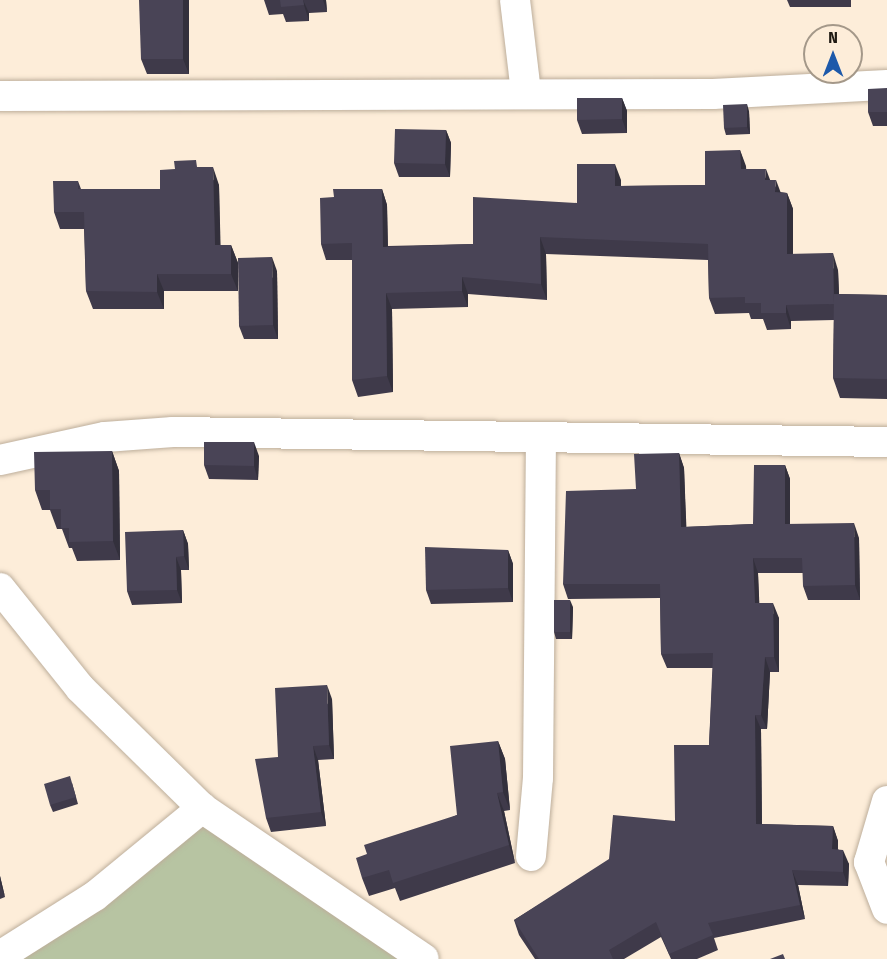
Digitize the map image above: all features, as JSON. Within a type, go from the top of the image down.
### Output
[{"type":"street","points":[[514,0],[526,92]]},
{"type":"street","points":[[0,96],[526,92],[713,94],[887,85]]},
{"type":"street","points":[[0,460],[105,437],[173,432],[887,442]]},
{"type":"street","points":[[531,856],[538,778],[542,438]]},
{"type":"street","points":[[0,588],[80,688],[202,808],[424,959]]},
{"type":"street","points":[[887,801],[869,862],[887,909]]},
{"type":"street","points":[[0,956],[95,896],[202,808]]},
{"type":"green space","points":[[202,808],[398,959],[23,959]]},
{"type":"building","points":[[139,0],[183,0],[183,59],[141,59]]},
{"type":"building","points":[[280,0],[303,0],[304,5],[281,7]]},
{"type":"building","points":[[887,88],[887,112],[868,112],[868,89]]},
{"type":"building","points":[[577,98],[622,98],[622,119],[577,120]]},
{"type":"building","points":[[747,104],[747,127],[724,128],[723,105]]},
{"type":"building","points":[[395,129],[446,130],[445,164],[394,163]]},
{"type":"building","points":[[740,150],[741,169],[766,169],[765,180],[776,180],[775,192],[787,193],[787,254],[833,253],[834,304],[786,305],[786,313],[761,313],[761,303],[745,303],[745,297],[709,298],[708,244],[540,237],[541,284],[462,277],[462,291],[386,293],[387,376],[352,380],[352,243],[321,244],[320,198],[334,197],[333,189],[382,189],[383,247],[473,244],[473,197],[577,203],[577,164],[615,164],[615,186],[705,185],[705,151]]},
{"type":"building","points":[[196,160],[197,167],[213,167],[215,245],[231,245],[231,274],[157,274],[157,292],[86,291],[84,212],[54,212],[53,181],[78,181],[78,189],[160,189],[160,170],[175,169],[174,161]]},
{"type":"building","points":[[272,257],[273,325],[239,326],[238,258]]},
{"type":"building","points":[[834,294],[887,295],[887,379],[833,378]]},
{"type":"building","points":[[204,442],[254,442],[254,466],[204,465]]},
{"type":"building","points":[[112,451],[113,541],[69,542],[69,528],[61,528],[61,509],[50,509],[50,490],[35,490],[34,452]]},
{"type":"building","points":[[679,453],[681,527],[753,524],[754,465],[785,465],[785,524],[854,523],[855,585],[803,586],[802,558],[753,558],[755,603],[773,603],[774,657],[765,657],[761,715],[755,715],[756,824],[833,826],[832,849],[843,850],[843,872],[792,870],[800,905],[708,923],[713,935],[669,954],[656,922],[609,950],[613,959],[539,959],[514,920],[609,859],[613,815],[675,821],[674,745],[709,745],[713,653],[661,654],[660,584],[563,584],[566,491],[636,489],[634,454]]},
{"type":"building","points":[[183,530],[184,556],[176,557],[177,590],[127,591],[125,532]]},
{"type":"building","points":[[425,547],[508,550],[508,588],[426,590]]},
{"type":"building","points":[[554,600],[570,600],[570,632],[554,632]]},
{"type":"building","points":[[327,685],[329,745],[313,746],[321,812],[266,818],[255,759],[278,757],[275,688]]},
{"type":"building","points":[[498,741],[503,792],[497,793],[509,845],[393,883],[389,870],[362,878],[356,858],[367,854],[364,845],[457,815],[450,746]]},
{"type":"building","points":[[70,776],[76,797],[50,805],[44,784]]},
{"type":"building","points":[[783,954],[785,959],[770,959]]}]
